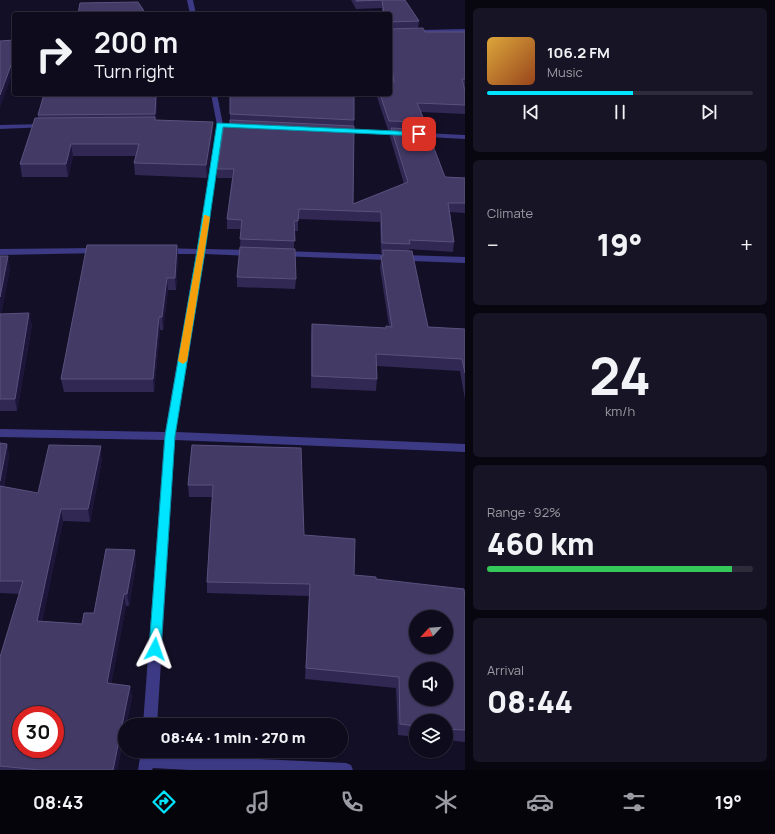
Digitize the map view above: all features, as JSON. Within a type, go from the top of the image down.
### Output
[{"type":"street","points":[[190,0],[193,12]]},
{"type":"street","points":[[412,33],[465,31]]},
{"type":"street","points":[[150,718],[170,436],[201,251],[220,125],[214,96]]},
{"type":"street","points":[[0,127],[55,126]]},
{"type":"street","points":[[330,130],[465,137]]},
{"type":"street","points":[[0,252],[108,251]]},
{"type":"street","points":[[154,251],[257,253]]},
{"type":"street","points":[[273,253],[465,260]]},
{"type":"street","points":[[0,433],[170,436],[465,448]]},
{"type":"street","points":[[147,761],[346,770]]},
{"type":"building","points":[[356,0],[382,0],[356,1]]},
{"type":"building","points":[[382,0],[405,0],[419,21],[392,22],[392,12],[384,12]]},
{"type":"building","points":[[138,2],[145,12],[78,12],[80,3]]},
{"type":"building","points":[[423,28],[425,32],[465,32],[465,79],[462,79],[465,91],[465,105],[417,103],[425,122],[389,121],[381,96],[392,96],[392,82],[394,82],[392,68],[392,29]]},
{"type":"building","points":[[12,40],[12,62],[0,95],[0,41]]},
{"type":"building","points":[[43,96],[156,96],[155,114],[38,115]]},
{"type":"building","points":[[230,96],[354,96],[354,120],[230,114]]},
{"type":"building","points":[[155,117],[155,120],[213,122],[206,165],[134,163],[139,144],[71,144],[66,164],[20,164],[35,118]]},
{"type":"building","points":[[230,120],[354,126],[353,204],[408,182],[391,128],[427,130],[445,177],[465,178],[465,203],[448,203],[454,242],[409,240],[410,244],[382,243],[381,212],[299,209],[298,221],[294,221],[295,241],[240,239],[242,220],[227,219],[234,169],[217,169],[224,125],[230,125]]},
{"type":"building","points":[[87,245],[177,245],[175,278],[167,278],[162,317],[159,317],[153,379],[61,379]]},
{"type":"building","points":[[240,247],[295,249],[296,279],[237,277]]},
{"type":"building","points":[[383,250],[412,251],[428,327],[465,329],[465,373],[462,359],[376,354],[377,379],[312,376],[312,324],[386,328],[386,326],[392,327],[381,256],[383,256]]},
{"type":"building","points":[[0,256],[8,256],[0,297]]},
{"type":"building","points":[[29,313],[15,399],[0,399],[0,314]]},
{"type":"building","points":[[0,443],[7,444],[0,481]]},
{"type":"building","points":[[49,445],[101,446],[88,509],[61,509],[37,621],[82,624],[84,613],[94,613],[106,549],[135,550],[127,594],[124,594],[107,683],[130,686],[124,718],[118,718],[118,745],[113,770],[40,770],[0,766],[0,657],[23,581],[0,581],[0,486],[38,493]]},
{"type":"building","points":[[192,445],[301,448],[304,535],[355,539],[354,575],[464,589],[465,730],[453,729],[453,714],[409,714],[409,725],[400,724],[399,677],[306,668],[310,584],[207,582],[213,485],[188,485]]},
{"type":"slow traffic","points":[[183,361],[206,217]]},
{"type":"route","points":[[155,649],[170,436],[201,251],[220,125],[419,134]]}]
